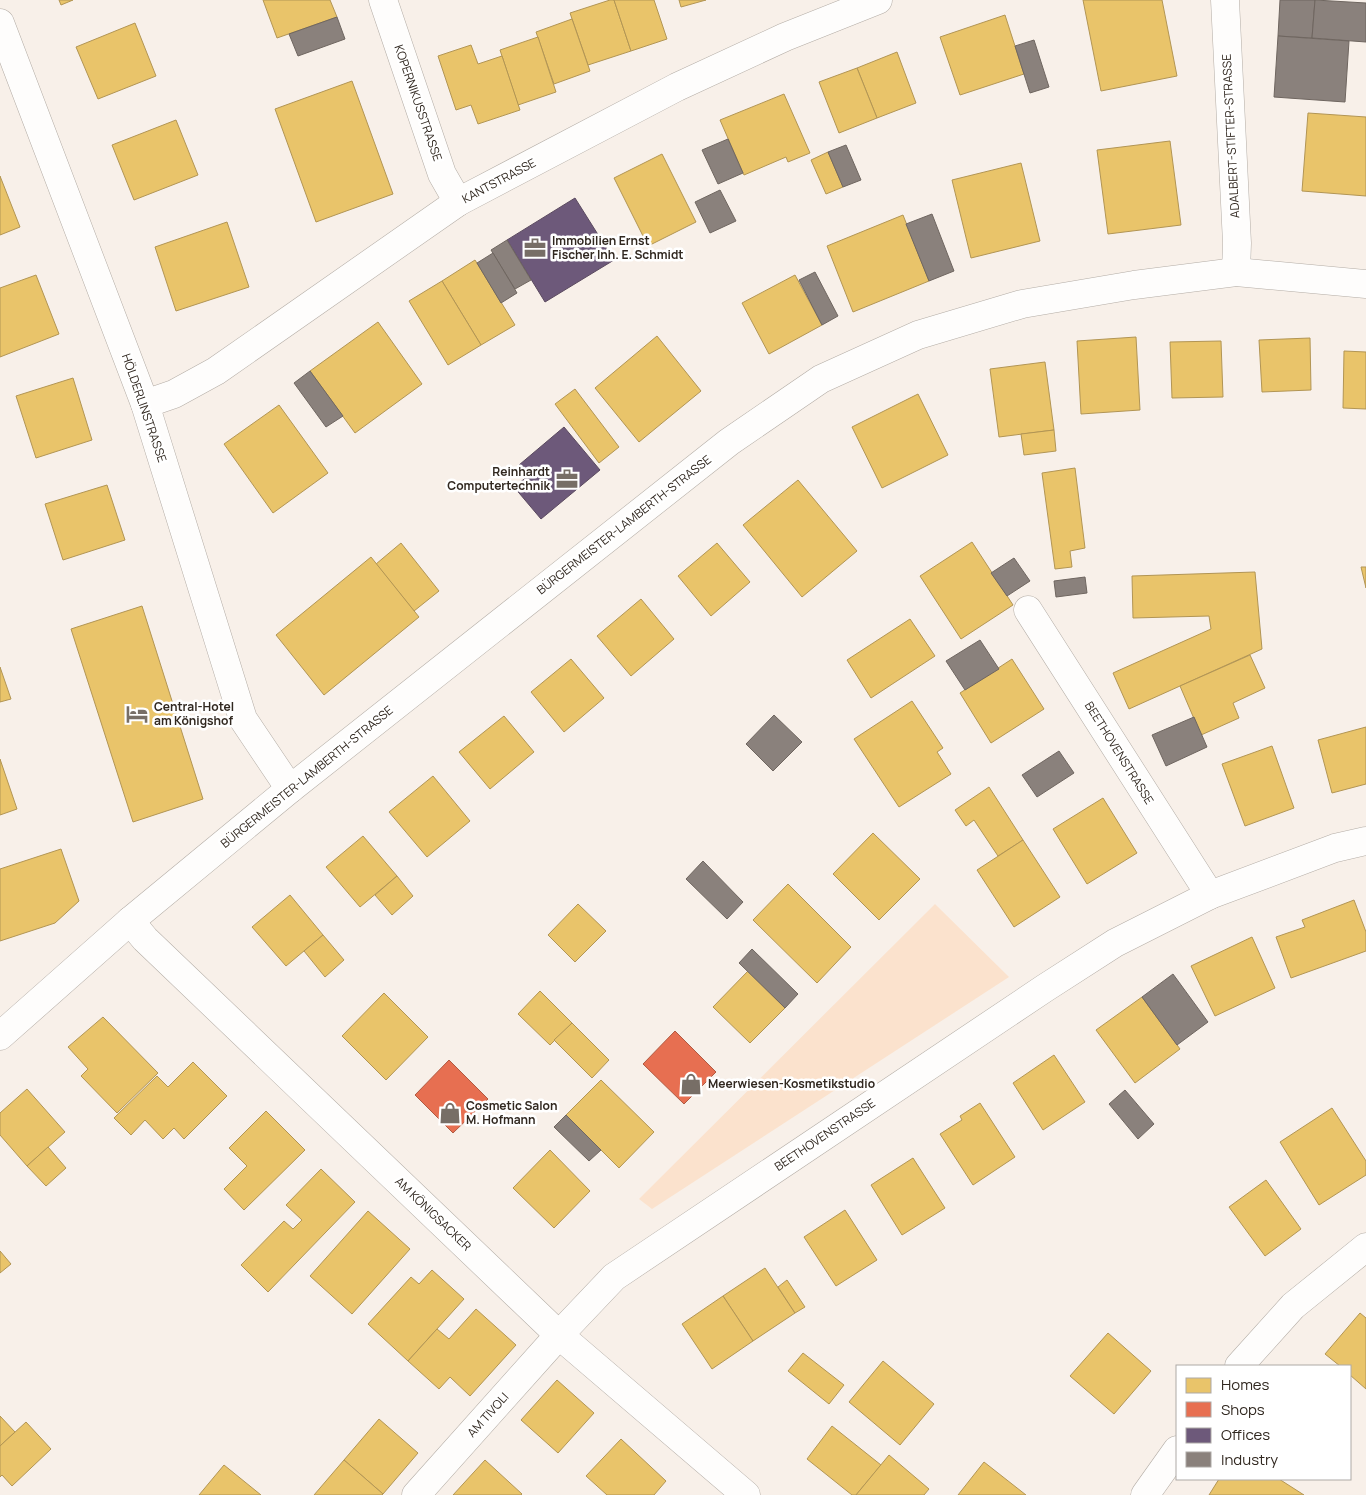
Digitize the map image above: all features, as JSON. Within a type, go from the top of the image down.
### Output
[{"type":"street","name":"KOPERNIKUSSTRASSE","points":[[383,0],[442,174],[458,202]]},
{"type":"street","name":"KANTSTRASSE","points":[[145,404],[174,394],[216,371],[458,202],[677,87],[785,37],[878,0]]},
{"type":"street","name":"ADALBERT-STIFTER-STRASSE","points":[[1225,0],[1237,243],[1236,272]]},
{"type":"street","name":"HÖLDERLINSTRASSE","points":[[0,23],[145,404],[243,719],[290,789]]},
{"type":"street","name":"BÜRGERMEISTER-LAMBERTH-STRASSE","points":[[0,1036],[130,921],[290,789],[729,442],[821,379],[918,335],[1022,304],[1134,285],[1236,272],[1366,284]]},
{"type":"street","name":"BEETHOVENSTRASSE","points":[[1028,610],[1210,895]]},
{"type":"street","name":"BEETHOVENSTRASSE","points":[[559,1335],[614,1277],[1115,943],[1210,895],[1335,848],[1366,841]]},
{"type":"street","name":"AM KÖNIGSACKER","points":[[130,921],[153,946],[559,1335],[746,1495]]},
{"type":"street","points":[[1240,1365],[1293,1306],[1366,1247]]},
{"type":"street","name":"AM TIVOLI","points":[[416,1495],[559,1335]]},
{"type":"street","points":[[1145,1495],[1176,1451]]},
{"type":"shaded area","points":[[935,904],[1009,977],[652,1209],[639,1199]]},
{"type":"building: Homes","points":[[59,0],[73,0],[61,5]]},
{"type":"building: Homes","points":[[263,0],[330,0],[337,17],[277,38]]},
{"type":"building: Homes","points":[[614,0],[631,51],[588,65],[570,13]]},
{"type":"building: Homes","points":[[614,0],[654,0],[667,39],[631,51]]},
{"type":"building: Homes","points":[[679,0],[706,0],[681,7]]},
{"type":"building: Homes","points":[[1083,0],[1162,0],[1177,76],[1101,91]]},
{"type":"building: Homes","points":[[1005,15],[1024,74],[960,95],[940,37]]},
{"type":"building: Homes","points":[[572,19],[590,71],[554,84],[536,32]]},
{"type":"building: Homes","points":[[135,23],[156,76],[98,99],[76,47]]},
{"type":"building: Homes","points":[[538,37],[556,92],[518,105],[500,50]]},
{"type":"building: Homes","points":[[471,45],[478,64],[502,56],[520,110],[478,124],[471,105],[456,110],[438,56]]},
{"type":"building: Homes","points":[[897,52],[916,103],[877,118],[857,68]]},
{"type":"building: Homes","points":[[857,68],[877,118],[839,133],[819,82]]},
{"type":"building: Homes","points":[[352,81],[393,194],[316,222],[275,109]]},
{"type":"building: Homes","points":[[784,94],[810,153],[788,162],[786,157],[744,175],[720,120]]},
{"type":"building: Homes","points":[[1308,113],[1366,117],[1366,196],[1302,191]]},
{"type":"building: Homes","points":[[176,120],[198,175],[134,200],[112,145]]},
{"type":"building: Homes","points":[[1170,141],[1181,225],[1108,234],[1097,150]]},
{"type":"building: Homes","points":[[828,152],[843,187],[826,194],[811,160]]},
{"type":"building: Homes","points":[[662,154],[696,222],[648,246],[614,178]]},
{"type":"building: Homes","points":[[1021,163],[1040,241],[971,258],[952,180]]},
{"type":"building: Homes","points":[[0,176],[20,227],[0,235]]},
{"type":"building: Homes","points":[[903,215],[929,281],[853,312],[827,246]]},
{"type":"building: Homes","points":[[227,222],[249,287],[176,311],[155,247]]},
{"type":"building: Homes","points":[[475,260],[515,325],[481,345],[442,281]]},
{"type":"building: Homes","points":[[36,275],[59,334],[0,357],[0,288]]},
{"type":"building: Homes","points":[[795,275],[822,325],[769,354],[742,303]]},
{"type":"building: Homes","points":[[442,281],[481,345],[448,365],[409,301]]},
{"type":"building: Homes","points":[[378,322],[422,384],[355,433],[310,371]]},
{"type":"building: Homes","points":[[657,336],[701,391],[639,442],[595,388]]},
{"type":"building: Homes","points":[[1136,337],[1140,410],[1081,414],[1077,341]]},
{"type":"building: Homes","points":[[1310,338],[1311,390],[1262,392],[1259,340]]},
{"type":"building: Homes","points":[[1221,341],[1223,397],[1172,398],[1170,342]]},
{"type":"building: Homes","points":[[1344,351],[1366,352],[1366,409],[1343,408]]},
{"type":"building: Homes","points":[[1045,362],[1054,430],[999,437],[990,369]]},
{"type":"building: Homes","points":[[73,378],[92,440],[36,458],[16,396]]},
{"type":"building: Homes","points":[[575,389],[619,447],[599,463],[555,404]]},
{"type":"building: Homes","points":[[918,394],[948,455],[882,488],[852,427]]},
{"type":"building: Homes","points":[[279,405],[328,473],[273,513],[224,444]]},
{"type":"building: Homes","points":[[1054,430],[1056,451],[1024,455],[1021,434]]},
{"type":"building: Homes","points":[[1075,468],[1085,548],[1070,551],[1072,567],[1055,569],[1042,473]]},
{"type":"building: Homes","points":[[798,480],[857,551],[802,597],[743,525]]},
{"type":"building: Homes","points":[[107,485],[125,540],[63,560],[45,504]]},
{"type":"building: Homes","points":[[972,542],[1013,605],[961,639],[920,576]]},
{"type":"building: Homes","points":[[401,543],[439,591],[414,611],[376,564]]},
{"type":"building: Homes","points":[[717,543],[750,582],[711,616],[678,576]]},
{"type":"building: Homes","points":[[371,557],[419,617],[324,695],[276,635]]},
{"type":"building: Homes","points":[[1361,567],[1366,567],[1366,588]]},
{"type":"building: Homes","points":[[1255,572],[1262,649],[1129,709],[1113,673],[1211,629],[1209,616],[1133,618],[1132,576]]},
{"type":"building: Homes","points":[[641,599],[674,639],[631,676],[597,636]]},
{"type":"building: Homes","name":"Central-Hotel am Königshof","points":[[142,606],[203,799],[133,822],[71,629]]},
{"type":"building: Homes","points":[[910,619],[935,656],[871,698],[847,660]]},
{"type":"building: Homes","points":[[1250,655],[1265,688],[1233,703],[1239,718],[1201,735],[1180,686]]},
{"type":"building: Homes","points":[[571,659],[604,698],[564,732],[531,692]]},
{"type":"building: Homes","points":[[1012,659],[1044,709],[991,743],[960,693]]},
{"type":"building: Homes","points":[[0,667],[11,699],[0,702]]},
{"type":"building: Homes","points":[[912,701],[943,748],[937,752],[951,774],[899,807],[854,739]]},
{"type":"building: Homes","points":[[504,716],[534,752],[490,789],[459,752]]},
{"type":"building: Homes","points":[[1366,727],[1366,784],[1332,793],[1318,740]]},
{"type":"building: Homes","points":[[1272,746],[1294,808],[1245,826],[1222,764]]},
{"type":"building: Homes","points":[[0,759],[17,809],[0,815]]},
{"type":"building: Homes","points":[[433,776],[470,821],[427,857],[389,812]]},
{"type":"building: Homes","points":[[989,787],[1023,840],[998,856],[974,820],[966,826],[955,810]]},
{"type":"building: Homes","points":[[1103,798],[1137,853],[1087,884],[1053,829]]},
{"type":"building: Homes","points":[[873,833],[920,879],[879,920],[833,874]]},
{"type":"building: Homes","points":[[363,836],[397,876],[360,907],[326,867]]},
{"type":"building: Homes","points":[[1023,840],[1060,897],[1014,927],[977,870]]},
{"type":"building: Homes","points":[[61,849],[79,901],[55,923],[0,941],[0,869]]},
{"type":"building: Homes","points":[[397,876],[413,896],[392,915],[375,895]]},
{"type":"building: Homes","points":[[788,884],[851,947],[817,983],[753,920]]},
{"type":"building: Homes","points":[[290,895],[323,935],[286,966],[252,927]]},
{"type":"building: Homes","points":[[1354,900],[1366,932],[1366,951],[1291,978],[1276,937],[1305,927],[1302,920]]},
{"type":"building: Homes","points":[[578,904],[606,931],[575,962],[548,935]]},
{"type":"building: Homes","points":[[323,935],[344,960],[325,977],[304,951]]},
{"type":"building: Homes","points":[[1252,937],[1275,988],[1215,1016],[1191,966]]},
{"type":"building: Homes","points":[[748,971],[785,1008],[750,1043],[713,1007]]},
{"type":"building: Homes","points":[[540,991],[572,1023],[550,1045],[518,1014]]},
{"type":"building: Homes","points":[[384,993],[428,1037],[386,1080],[342,1036]]},
{"type":"building: Homes","points":[[1142,997],[1180,1049],[1135,1083],[1096,1030]]},
{"type":"building: Homes","points":[[103,1017],[158,1073],[117,1113],[81,1076],[88,1069],[68,1047]]},
{"type":"building: Homes","points":[[572,1023],[609,1060],[592,1078],[554,1040]]},
{"type":"building: Homes","points":[[1054,1055],[1085,1102],[1043,1130],[1013,1083]]},
{"type":"building: Homes","points":[[193,1062],[227,1096],[184,1139],[174,1128],[163,1139],[145,1120],[131,1135],[114,1118],[157,1076],[168,1087]]},
{"type":"building: Homes","points":[[601,1080],[654,1132],[619,1168],[566,1115]]},
{"type":"building: Homes","points":[[27,1089],[65,1132],[27,1166],[0,1135],[0,1113]]},
{"type":"building: Homes","points":[[980,1103],[1015,1157],[973,1185],[940,1134],[962,1120],[960,1116]]},
{"type":"building: Homes","points":[[1332,1108],[1366,1161],[1366,1175],[1319,1205],[1280,1142]]},
{"type":"building: Homes","points":[[266,1111],[305,1150],[244,1210],[224,1189],[247,1166],[229,1148]]},
{"type":"building: Homes","points":[[48,1147],[66,1168],[46,1186],[27,1166]]},
{"type":"building: Homes","points":[[550,1150],[590,1191],[554,1228],[513,1188]]},
{"type":"building: Homes","points":[[913,1158],[945,1208],[902,1235],[871,1185]]},
{"type":"building: Homes","points":[[321,1169],[355,1202],[268,1292],[241,1265],[284,1221],[293,1229],[302,1220],[286,1205]]},
{"type":"building: Homes","points":[[1266,1180],[1301,1229],[1265,1256],[1229,1207]]},
{"type":"building: Homes","points":[[845,1210],[877,1260],[836,1286],[804,1237]]},
{"type":"building: Homes","points":[[368,1211],[410,1249],[352,1314],[310,1276]]},
{"type":"building: Homes","points":[[0,1251],[11,1264],[0,1273]]},
{"type":"building: Homes","points":[[765,1268],[795,1313],[753,1341],[723,1296]]},
{"type":"building: Homes","points":[[432,1270],[464,1299],[408,1361],[368,1324],[411,1277],[419,1284]]},
{"type":"building: Homes","points":[[787,1280],[805,1307],[795,1313],[778,1287]]},
{"type":"building: Homes","points":[[723,1296],[753,1341],[712,1369],[682,1324]]},
{"type":"building: Homes","points":[[476,1309],[516,1345],[470,1396],[450,1377],[439,1389],[408,1361],[437,1329],[449,1339]]},
{"type":"building: Homes","points":[[1360,1313],[1366,1318],[1366,1389],[1351,1376],[1351,1365],[1339,1365],[1325,1354]]},
{"type":"building: Homes","points":[[1108,1333],[1151,1371],[1114,1414],[1070,1376]]},
{"type":"building: Homes","points":[[803,1353],[844,1385],[829,1404],[788,1371]]},
{"type":"building: Homes","points":[[883,1361],[934,1404],[900,1445],[849,1402]]},
{"type":"building: Homes","points":[[557,1380],[594,1413],[558,1453],[521,1420]]},
{"type":"building: Homes","points":[[0,1416],[15,1432],[0,1446]]},
{"type":"building: Homes","points":[[379,1419],[418,1453],[383,1494],[344,1460]]},
{"type":"building: Homes","points":[[26,1422],[51,1449],[12,1486],[2,1475],[0,1477],[0,1446]]},
{"type":"building: Homes","points":[[832,1426],[881,1465],[856,1495],[852,1495],[807,1459]]},
{"type":"building: Homes","points":[[621,1439],[666,1481],[654,1495],[607,1495],[586,1476]]},
{"type":"building: Homes","points":[[889,1455],[929,1489],[924,1495],[856,1495]]},
{"type":"building: Homes","points":[[344,1460],[383,1494],[314,1495]]},
{"type":"building: Homes","points":[[485,1460],[522,1494],[453,1495]]},
{"type":"building: Homes","points":[[984,1462],[1026,1495],[958,1495]]},
{"type":"building: Homes","points":[[224,1465],[261,1495],[199,1495]]},
{"type":"building: Homes","points":[[1218,1480],[1281,1480],[1304,1495],[1209,1495]]},
{"type":"building: Shops","points":[[675,1031],[716,1072],[684,1104],[643,1064]]},
{"type":"building: Shops","points":[[449,1060],[488,1099],[453,1133],[415,1095]]},
{"type":"building: Offices","points":[[575,198],[614,260],[545,302],[507,240]]},
{"type":"building: Offices","points":[[564,427],[600,470],[541,519],[514,487],[528,476],[519,465]]},
{"type":"building: Industry","points":[[1280,0],[1315,0],[1312,38],[1278,36]]},
{"type":"building: Industry","points":[[1315,0],[1366,3],[1366,42],[1312,38]]},
{"type":"building: Industry","points":[[337,17],[345,39],[298,56],[289,34]]},
{"type":"building: Industry","points":[[1278,36],[1349,41],[1345,102],[1274,97]]},
{"type":"building: Industry","points":[[1034,40],[1049,87],[1030,93],[1015,46]]},
{"type":"building: Industry","points":[[728,139],[743,173],[718,184],[702,150]]},
{"type":"building: Industry","points":[[846,145],[861,180],[843,187],[828,152]]},
{"type":"building: Industry","points":[[720,190],[736,221],[710,233],[695,202]]},
{"type":"building: Industry","points":[[932,214],[954,271],[929,281],[906,224]]},
{"type":"building: Industry","points":[[507,240],[531,280],[515,289],[491,250]]},
{"type":"building: Industry","points":[[493,253],[517,293],[501,303],[477,263]]},
{"type":"building: Industry","points":[[815,272],[838,316],[822,325],[799,280]]},
{"type":"building: Industry","points":[[310,371],[343,416],[326,427],[294,383]]},
{"type":"building: Industry","points":[[1014,558],[1030,581],[1007,596],[991,573]]},
{"type":"building: Industry","points":[[1085,577],[1087,593],[1056,597],[1054,581]]},
{"type":"building: Industry","points":[[980,640],[999,669],[965,690],[946,661]]},
{"type":"building: Industry","points":[[774,715],[802,742],[773,771],[746,744]]},
{"type":"building: Industry","points":[[1194,717],[1207,747],[1166,766],[1152,735]]},
{"type":"building: Industry","points":[[1059,751],[1074,773],[1037,797],[1022,775]]},
{"type":"building: Industry","points":[[703,861],[743,902],[727,919],[686,879]]},
{"type":"building: Industry","points":[[752,949],[798,994],[785,1008],[739,963]]},
{"type":"building: Industry","points":[[1173,974],[1208,1022],[1177,1045],[1142,997]]},
{"type":"building: Industry","points":[[1125,1090],[1154,1124],[1138,1139],[1109,1104]]},
{"type":"building: Industry","points":[[566,1115],[601,1150],[589,1161],[554,1127]]},
{"type":"place","name":"Immobilien Ernst Fischer Inh. E. Schmidt","points":[[535,248]]},
{"type":"place","name":"Reinhardt Computertechnik","points":[[567,479]]},
{"type":"place","name":"Central-Hotel am Königshof","points":[[137,714]]},
{"type":"place","name":"Meerwiesen-Kosmetikstudio","points":[[691,1084]]},
{"type":"place","name":"Cosmetic Salon M. Hofmann","points":[[450,1113]]}]
